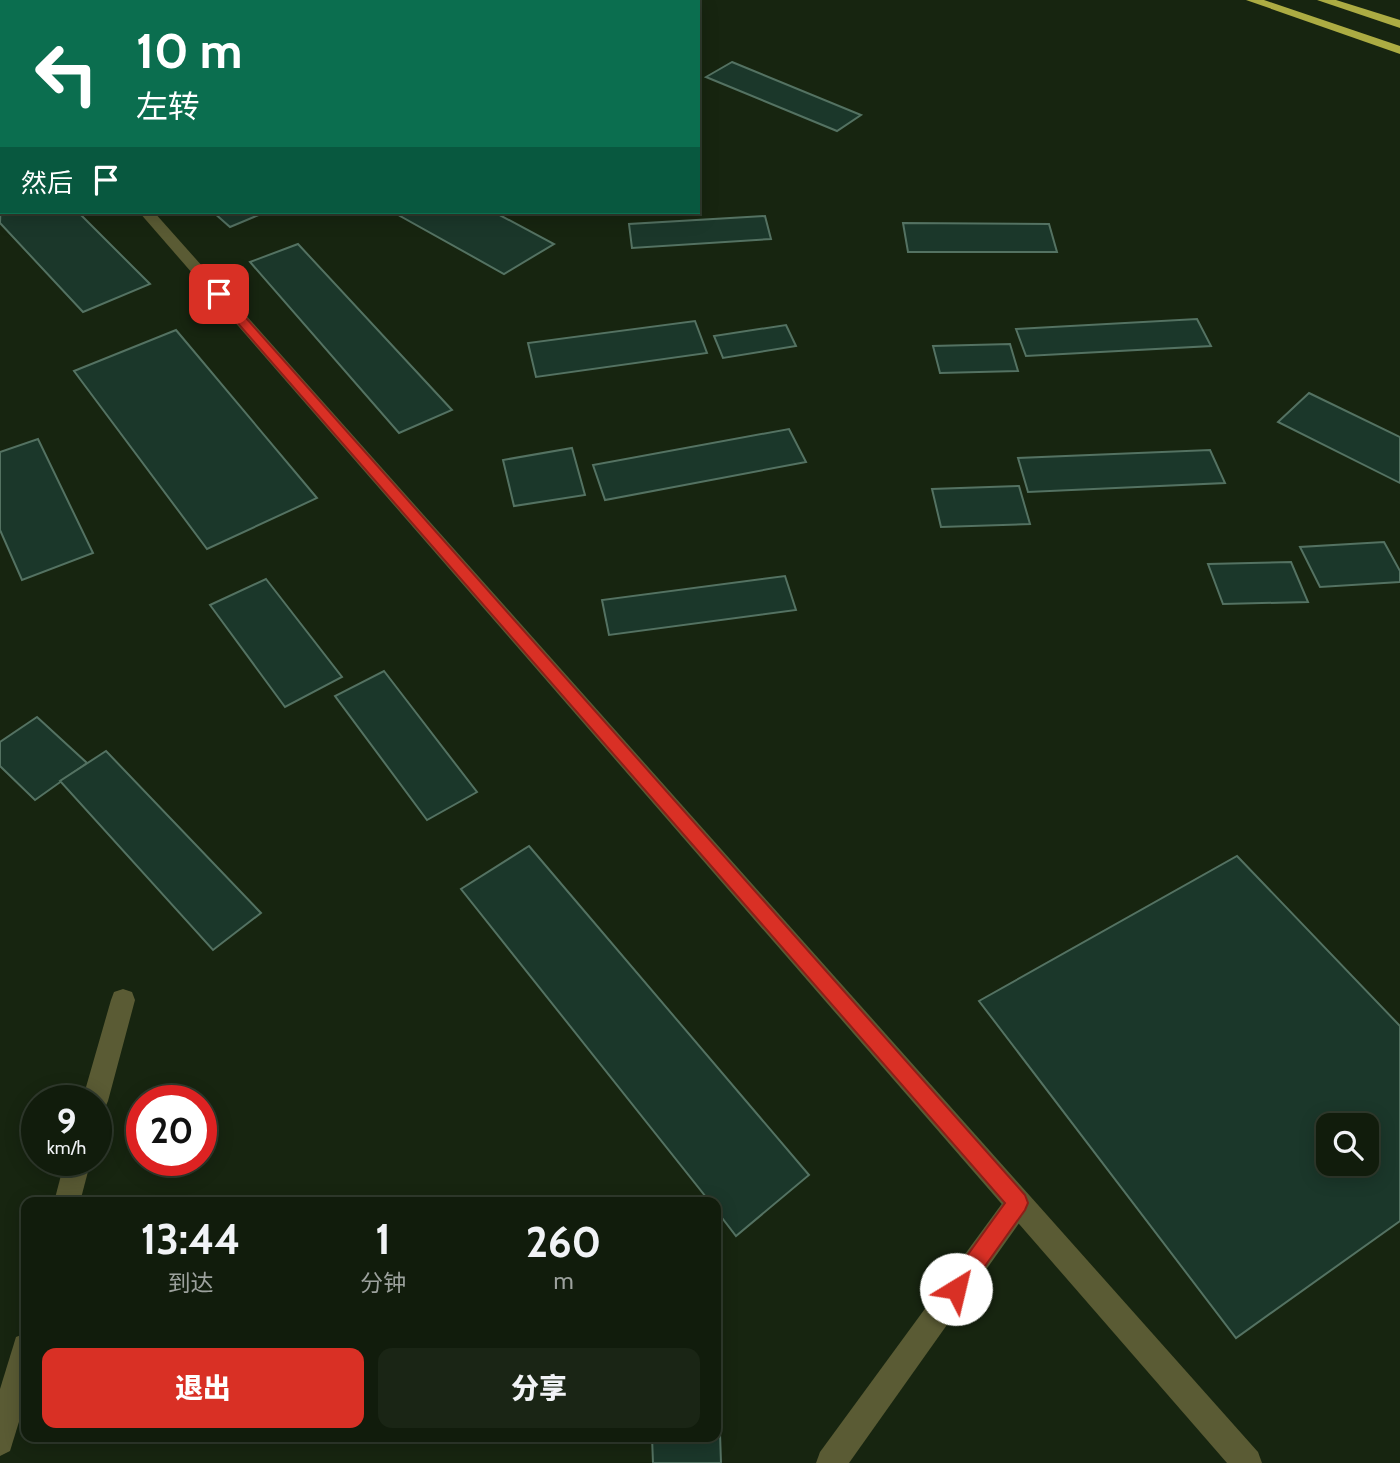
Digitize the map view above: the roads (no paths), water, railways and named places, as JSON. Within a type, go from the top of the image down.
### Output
[{"type":"highway","points":[[1252,0],[1400,50]]},
{"type":"highway","points":[[1323,0],[1400,24]]},
{"type":"street","points":[[148,214],[1247,1463]]},
{"type":"street","points":[[99,1085],[123,1000]]},
{"type":"street","points":[[68,1197],[74,1176]]},
{"type":"street","points":[[831,1463],[1018,1203]]},
{"type":"street","points":[[0,1441],[21,1365]]}]
